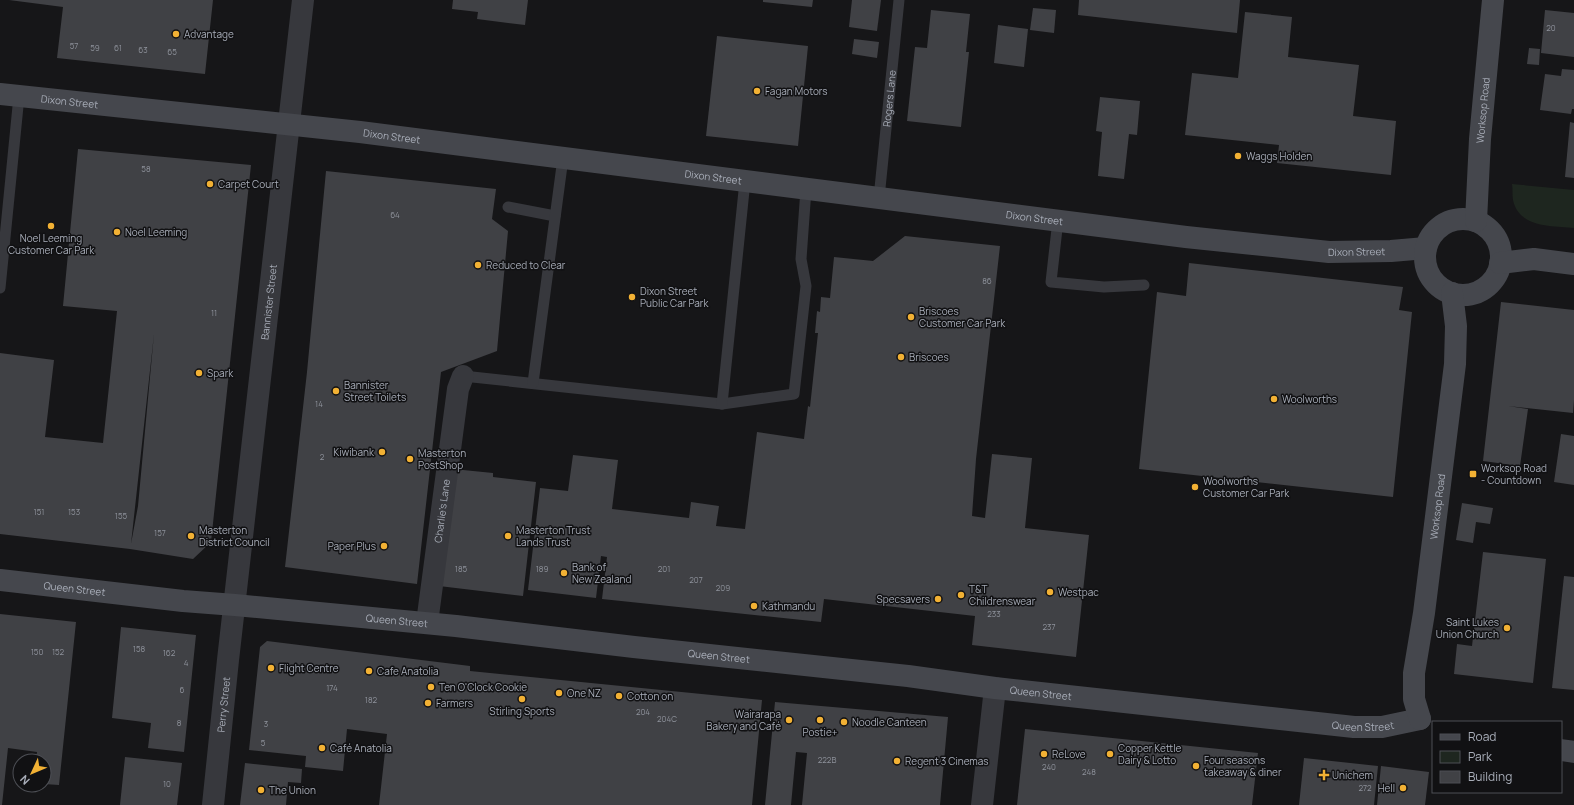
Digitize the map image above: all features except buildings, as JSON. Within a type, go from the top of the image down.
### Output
[{"type":"street","name":"Bannister Street","points":[[235,605],[303,0]]},
{"type":"street","name":"Worksop Road","points":[[1476,221],[1480,139],[1493,0]]},
{"type":"street","name":"Dixon Street","points":[[10,95],[360,132],[1186,237],[1329,252],[1391,251],[1426,248]]},
{"type":"street","points":[[1463,219],[1476,221],[1487,228],[1496,238],[1500,250],[1500,263],[1496,275],[1488,285],[1477,292],[1465,295],[1452,293],[1439,287],[1430,276],[1425,262],[1426,248],[1431,236],[1440,227],[1451,220],[1463,219]]},
{"type":"street","points":[[1500,263],[1534,259],[1574,264]]},
{"type":"street","name":"Worksop Road","points":[[1426,724],[1414,699],[1414,673],[1424,613],[1455,364],[1456,326],[1452,293]]},
{"type":"street","name":"Charlie's Lane","points":[[427,623],[458,389],[463,376]]},
{"type":"street","name":"Queen Street","points":[[0,580],[183,602],[235,605],[427,623],[908,676],[995,688],[1354,727],[1426,724]]},
{"type":"street","name":"Perry Street","points":[[214,805],[235,605]]},
{"type":"street","points":[[982,805],[995,688]]},
{"type":"street","points":[[1562,750],[1574,752]]},
{"type":"lane","name":"Rogers Lane","points":[[879,198],[899,0]]},
{"type":"lane","points":[[0,288],[10,95]]},
{"type":"lane","points":[[533,383],[563,158]]},
{"type":"lane","points":[[722,404],[745,181]]},
{"type":"lane","points":[[463,376],[722,404],[794,394],[806,286],[800,259],[806,188]]},
{"type":"lane","points":[[508,207],[555,216]]},
{"type":"lane","points":[[1058,220],[1051,282],[1104,287],[1144,285]]},
{"type":"green space","points":[[1512,184],[1574,190],[1574,228],[1547,226],[1529,221],[1516,209],[1513,200]]},
{"type":"place","name":"Advantage","points":[[176,34]]},
{"type":"place","name":"Fagan Motors","points":[[757,91]]},
{"type":"place","name":"Waggs Holden","points":[[1238,156]]},
{"type":"place","name":"Carpet Court","points":[[210,184]]},
{"type":"place","name":"Noel Leeming Customer Car Park","points":[[51,226]]},
{"type":"place","name":"Noel Leeming","points":[[117,232]]},
{"type":"place","name":"Reduced to Clear","points":[[478,265]]},
{"type":"place","name":"Dixon Street Public Car Park","points":[[632,297]]},
{"type":"place","name":"Briscoes Customer Car Park","points":[[911,317]]},
{"type":"place","name":"Briscoes","points":[[901,357]]},
{"type":"place","name":"Spark","points":[[199,373]]},
{"type":"place","name":"Bannister Street Toilets","points":[[336,391]]},
{"type":"place","name":"Woolworths","points":[[1274,399]]},
{"type":"place","name":"Kiwibank","points":[[382,452]]},
{"type":"place","name":"Masterton PostShop","points":[[410,459]]},
{"type":"place","name":"Worksop Road - Countdown","points":[[1473,474]]},
{"type":"place","name":"Woolworths Customer Car Park","points":[[1195,487]]},
{"type":"place","name":"Masterton District Council","points":[[191,536]]},
{"type":"place","name":"Masterton Trust Lands Trust","points":[[508,536]]},
{"type":"place","name":"Paper Plus","points":[[384,546]]},
{"type":"place","name":"Bank of New Zealand","points":[[564,573]]},
{"type":"place","name":"Westpac","points":[[1050,592]]},
{"type":"place","name":"T&T Childrenswear","points":[[961,595]]},
{"type":"place","name":"Specsavers","points":[[938,599]]},
{"type":"place","name":"Kathmandu","points":[[754,606]]},
{"type":"place","name":"Saint Lukes Union Church","points":[[1507,628]]},
{"type":"place","name":"Flight Centre","points":[[271,668]]},
{"type":"place","name":"Cafe Anatolia","points":[[369,671]]},
{"type":"place","name":"Ten O'Clock Cookie","points":[[431,687]]},
{"type":"place","name":"One NZ","points":[[559,693]]},
{"type":"place","name":"Cotton on","points":[[619,696]]},
{"type":"place","name":"Stirling Sports","points":[[522,699]]},
{"type":"place","name":"Farmers","points":[[428,703]]},
{"type":"place","name":"Wairarapa Bakery and Café","points":[[789,720]]},
{"type":"place","name":"Postie+","points":[[820,720]]},
{"type":"place","name":"Noodle Canteen","points":[[844,722]]},
{"type":"place","name":"Café Anatolia","points":[[322,748]]},
{"type":"place","name":"ReLove","points":[[1044,754]]},
{"type":"place","name":"Copper Kettle Dairy & Lotto","points":[[1110,754]]},
{"type":"place","name":"Regent 3 Cinemas","points":[[897,761]]},
{"type":"place","name":"Four seasons takeaway & diner","points":[[1196,766]]},
{"type":"place","name":"Unichem","points":[[1324,775]]},
{"type":"place","name":"Hell","points":[[1403,788]]},
{"type":"place","name":"The Union","points":[[261,790]]}]
